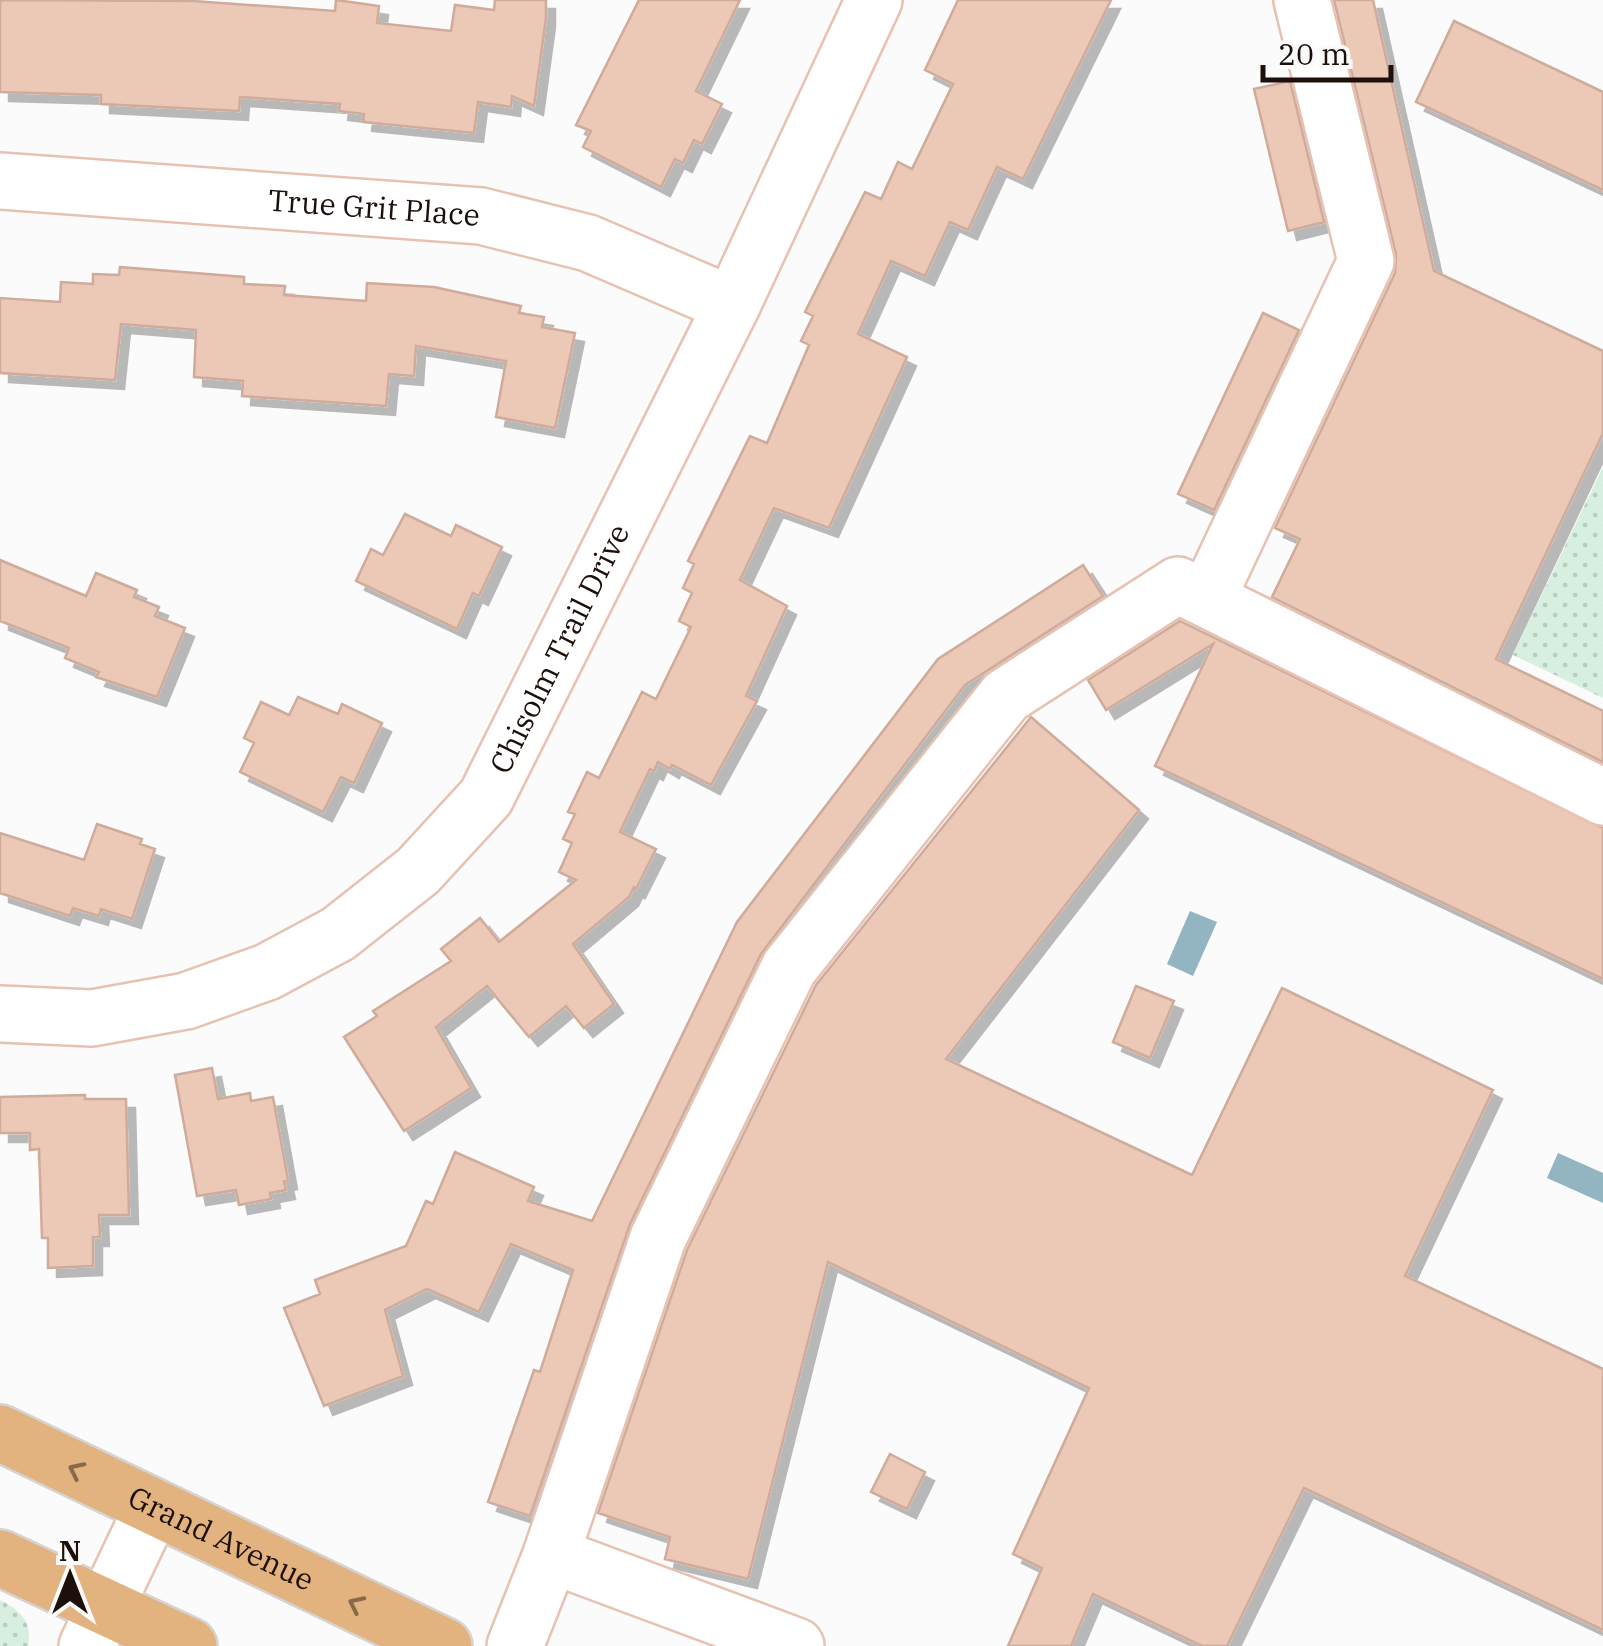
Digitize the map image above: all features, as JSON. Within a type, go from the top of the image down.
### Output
[{"type":"main road","name":"Grand Avenue","points":[[0,1434],[444,1646]]},
{"type":"main road","points":[[0,1558],[95,1627],[188,1646]]},
{"type":"street","name":"Chisolm Trail Drive","points":[[0,1014],[92,1018],[186,1001],[267,972],[338,934],[418,871],[486,797],[732,305],[874,0]]},
{"type":"street","points":[[1207,599],[1366,261],[1302,0]]},
{"type":"street","name":"True Grit Place","points":[[0,181],[481,216],[588,243],[732,305]]},
{"type":"street","points":[[515,1646],[551,1555],[658,1238],[788,968],[1006,696],[1178,586],[1603,797]]},
{"type":"street","points":[[95,1627],[153,1506]]},
{"type":"street","points":[[551,1555],[796,1646]]},
{"type":"green space","points":[[1603,467],[1603,698],[1513,655]]},
{"type":"green space","points":[[0,1600],[24,1618],[29,1630],[28,1646],[0,1646]]},
{"type":"water","points":[[1190,911],[1217,922],[1193,976],[1167,964]]},
{"type":"water","points":[[1558,1153],[1603,1173],[1603,1203],[1547,1178]]},
{"type":"building","points":[[0,0],[193,1],[335,11],[336,0],[379,6],[377,23],[451,31],[455,5],[494,10],[495,0],[546,0],[546,18],[534,106],[512,96],[511,107],[478,102],[474,133],[363,122],[364,114],[339,111],[340,104],[240,97],[239,111],[101,104],[101,95],[0,92]]},
{"type":"building","points":[[639,0],[740,0],[696,91],[722,104],[702,144],[694,140],[683,163],[675,159],[661,187],[583,147],[591,131],[576,125]]},
{"type":"building","points":[[958,0],[1111,0],[1023,179],[997,167],[968,230],[950,222],[925,276],[891,261],[858,334],[907,357],[829,528],[774,508],[740,580],[787,606],[746,696],[757,701],[711,785],[672,765],[670,769],[658,762],[654,771],[650,769],[620,832],[656,849],[636,889],[573,944],[614,1004],[584,1028],[566,1006],[529,1037],[487,986],[436,1027],[471,1088],[404,1131],[344,1037],[377,1016],[373,1011],[451,961],[441,949],[480,918],[499,942],[576,880],[559,872],[572,843],[563,839],[575,814],[568,812],[587,772],[599,778],[642,692],[656,699],[691,627],[679,621],[692,593],[683,588],[694,564],[688,561],[750,436],[767,443],[809,345],[801,341],[813,316],[805,312],[865,192],[881,199],[898,162],[912,169],[953,84],[925,70]]},
{"type":"building","points":[[1334,0],[1373,0],[1434,271],[1603,351],[1603,433],[1496,659],[1603,711],[1603,762],[1272,597],[1300,539],[1275,528],[1395,273],[1396,254]]},
{"type":"building","points":[[1454,21],[1603,92],[1603,190],[1416,102]]},
{"type":"building","points":[[1290,81],[1324,222],[1288,231],[1254,89]]},
{"type":"building","points":[[120,267],[244,277],[244,284],[285,286],[284,295],[366,301],[367,283],[434,287],[521,306],[519,313],[544,317],[542,327],[575,333],[555,428],[496,417],[506,361],[416,346],[414,376],[389,374],[386,406],[242,396],[243,381],[194,377],[196,330],[121,324],[115,380],[0,373],[0,298],[60,302],[61,282],[93,284],[93,274],[119,275]]},
{"type":"building","points":[[1263,313],[1299,330],[1214,510],[1178,494]]},
{"type":"building","points":[[405,514],[451,536],[456,525],[502,547],[479,596],[473,593],[457,629],[356,581],[371,549],[383,555]]},
{"type":"building","points":[[0,560],[86,596],[96,573],[137,590],[134,597],[159,607],[155,616],[185,628],[157,697],[96,677],[99,672],[65,658],[69,648],[0,621]]},
{"type":"building","points":[[1083,565],[1103,596],[965,685],[761,954],[630,1224],[530,1516],[488,1502],[534,1370],[540,1372],[573,1270],[511,1244],[479,1312],[427,1289],[385,1310],[403,1376],[324,1406],[284,1308],[320,1294],[315,1280],[406,1246],[426,1201],[433,1204],[455,1152],[534,1187],[528,1201],[592,1221],[737,922],[938,659]]},
{"type":"building","points":[[1180,621],[1603,828],[1603,979],[1155,766],[1213,644],[1106,710],[1088,680]]},
{"type":"building","points":[[298,697],[338,714],[342,704],[382,723],[354,783],[341,777],[323,812],[240,772],[254,743],[244,738],[261,702],[289,715]]},
{"type":"building","points":[[1031,717],[1139,810],[946,1059],[1192,1175],[1282,988],[1493,1090],[1405,1276],[1603,1369],[1603,1630],[1304,1488],[1227,1646],[1202,1646],[1093,1594],[1071,1646],[1008,1646],[1042,1568],[1013,1554],[1089,1388],[828,1262],[748,1579],[665,1559],[670,1537],[598,1513],[687,1250],[816,985]]},
{"type":"building","points":[[97,824],[142,839],[140,844],[155,849],[132,919],[101,909],[99,916],[73,908],[70,916],[0,893],[0,833],[84,860]]},
{"type":"building","points":[[1136,986],[1174,1001],[1150,1058],[1113,1042]]},
{"type":"building","points":[[212,1068],[218,1099],[250,1093],[251,1101],[273,1097],[288,1180],[284,1181],[286,1190],[270,1193],[271,1199],[239,1205],[236,1190],[197,1196],[175,1075]]},
{"type":"building","points":[[85,1095],[85,1099],[126,1099],[129,1215],[99,1215],[100,1237],[93,1237],[93,1266],[48,1268],[48,1238],[42,1238],[39,1149],[30,1150],[30,1133],[0,1133],[0,1097]]},
{"type":"building","points":[[890,1454],[925,1472],[907,1509],[871,1492]]}]
